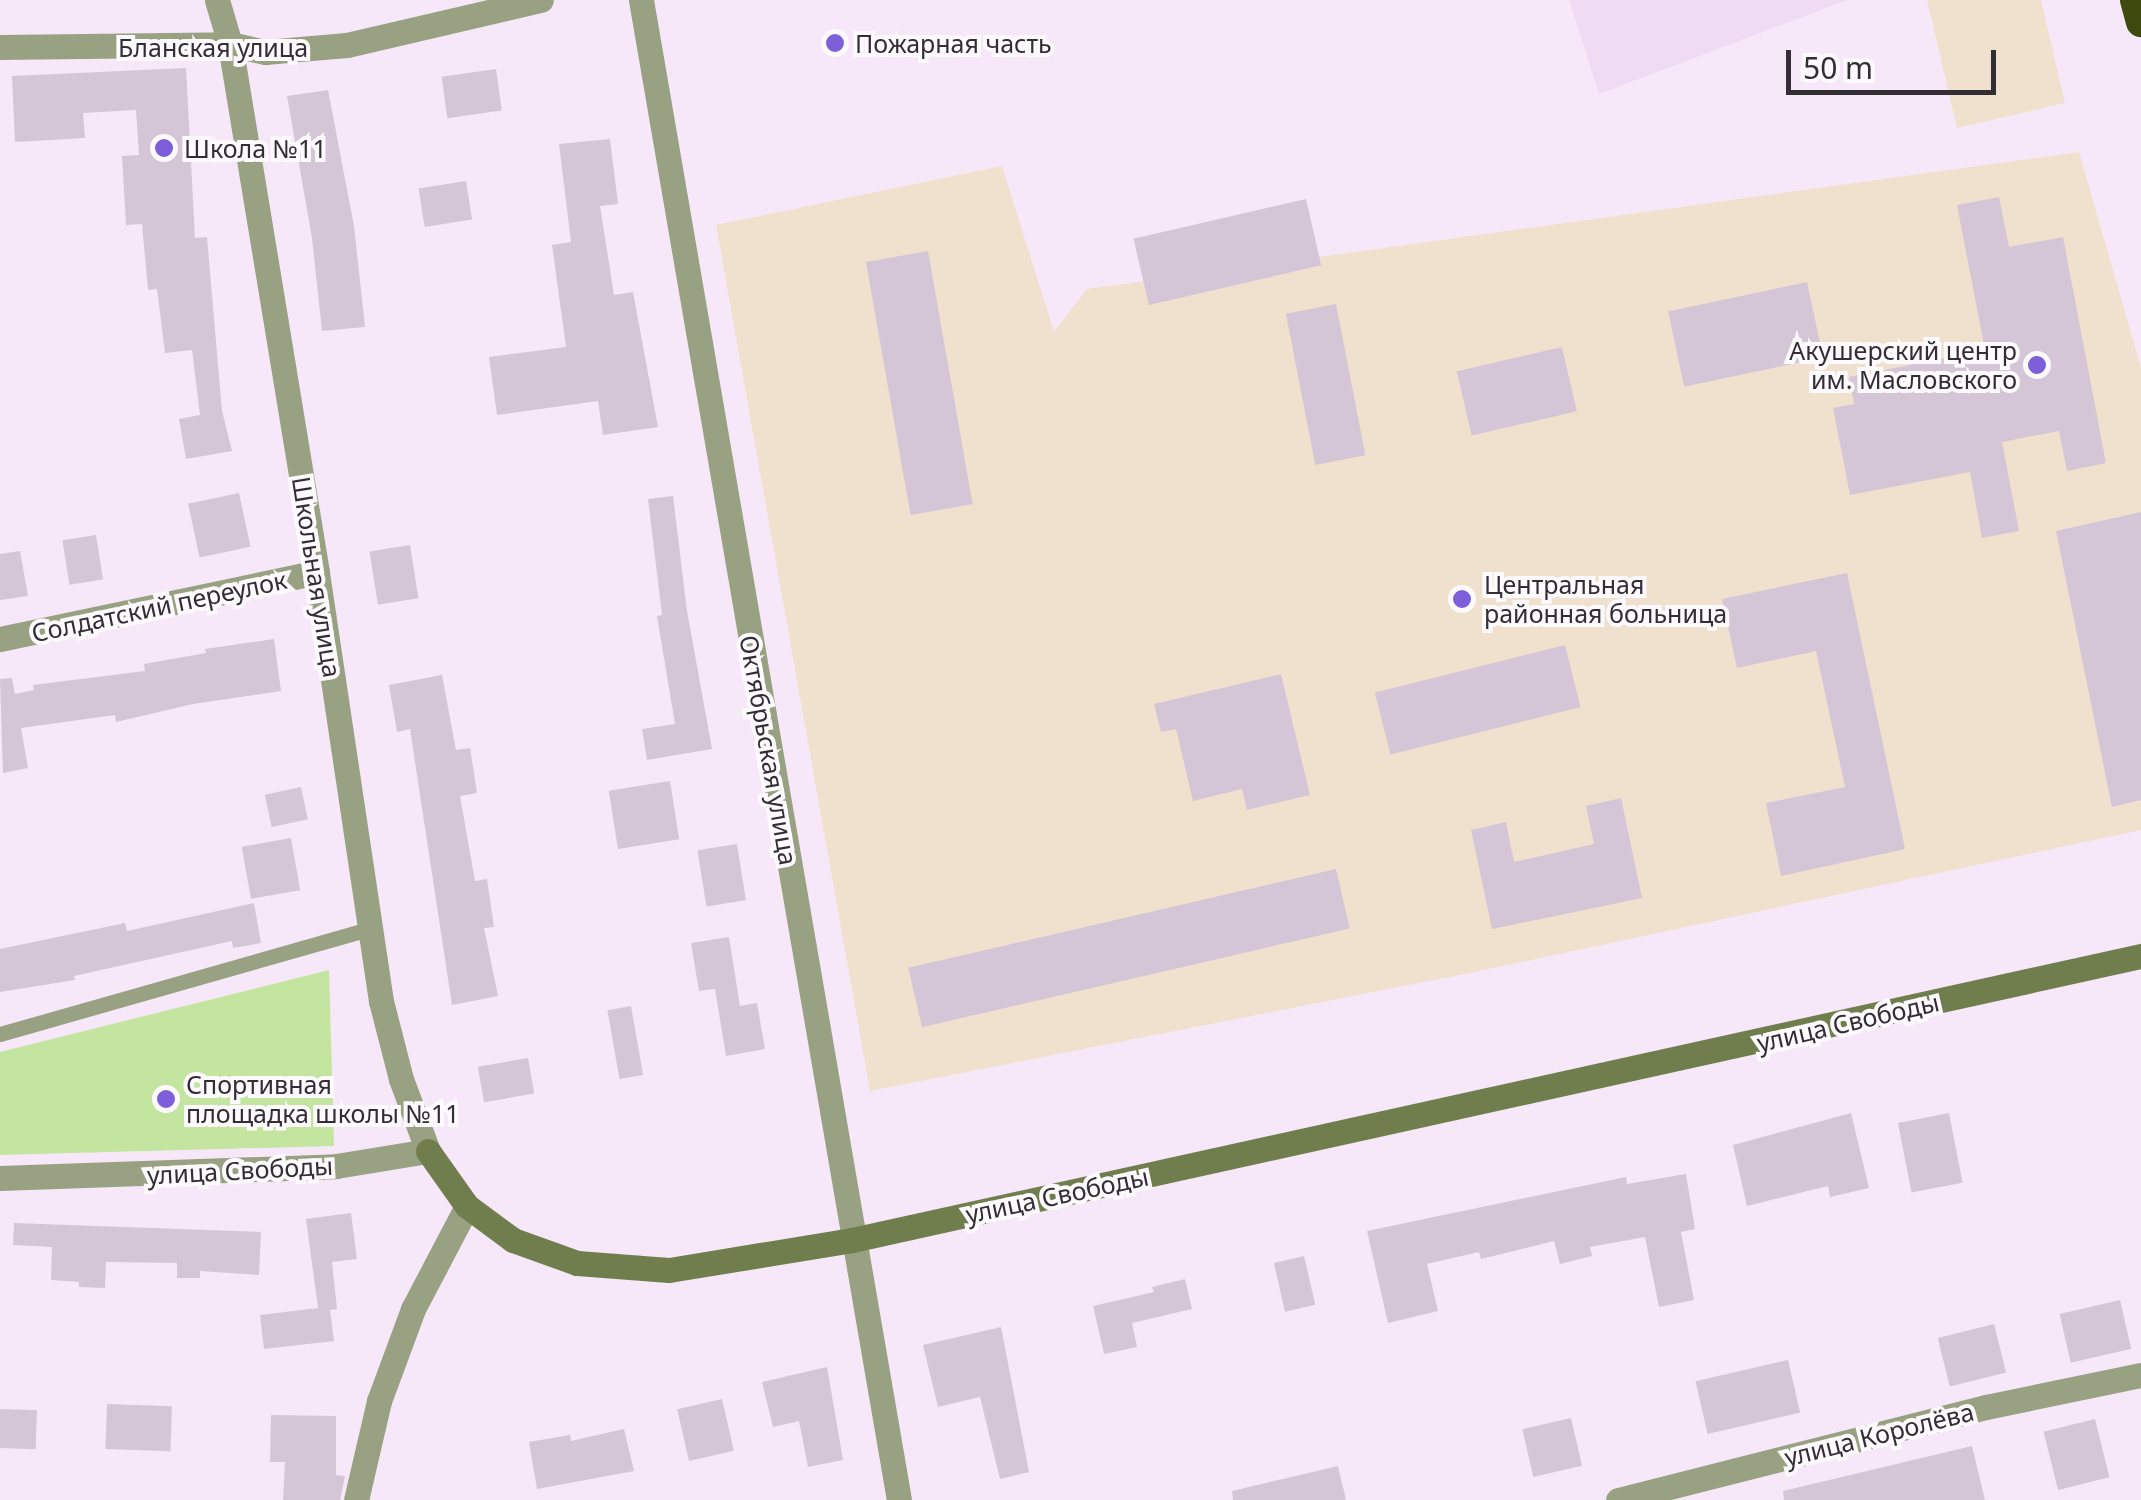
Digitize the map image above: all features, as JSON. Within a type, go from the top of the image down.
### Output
[{"type":"highway","points":[[2136,0],[2141,22]]},
{"type":"street","name":"Школьная улица","points":[[217,0],[230,44],[317,572],[381,1002],[397,1064],[428,1151]]},
{"type":"street","name":"Бланская улица","points":[[0,47],[230,44],[265,52],[348,45],[542,0]]},
{"type":"street","name":"Октябрьская улица","points":[[640,0],[900,1500]]},
{"type":"street","name":"Солдатский переулок","points":[[0,640],[317,572]]},
{"type":"street","name":"улица Свободы","points":[[0,1178],[336,1166],[428,1151],[468,1206],[513,1240],[576,1262],[669,1270],[852,1240],[2141,956]]},
{"type":"street","points":[[356,1500],[379,1401],[413,1309],[468,1206]]},
{"type":"street","name":"улица Королёва","points":[[1618,1500],[1986,1407],[2141,1376]]},
{"type":"lane","points":[[0,1034],[372,928]]},
{"type":"shaded area","points":[[1569,0],[1847,0],[1599,94]]},
{"type":"shaded area","points":[[1927,0],[2041,0],[2065,103],[1957,128]]},
{"type":"shaded area","name":"Центральная районная больница","points":[[2079,152],[2141,368],[2141,830],[1470,973],[870,1091],[716,225],[1002,166],[1054,332],[1087,289]]},
{"type":"green space","name":"Спортивная площадка школы №11","points":[[329,970],[334,1146],[0,1155],[0,1052]]},
{"type":"building","points":[[186,68],[195,238],[207,237],[222,411],[232,451],[186,459],[179,419],[200,415],[192,350],[165,353],[157,289],[148,290],[142,224],[126,225],[122,156],[139,155],[136,110],[83,113],[85,138],[15,142],[12,76]]},
{"type":"building","points":[[496,69],[502,111],[447,118],[442,77]]},
{"type":"building","points":[[328,90],[354,226],[365,327],[322,331],[312,238],[287,96]]},
{"type":"building","points":[[610,139],[618,204],[600,206],[614,295],[633,292],[658,427],[603,435],[598,401],[497,415],[489,357],[566,347],[552,245],[571,242],[559,144]]},
{"type":"building","points":[[466,181],[472,220],[425,227],[419,189]]},
{"type":"building","name":"Акушерский центр им. Масловского","points":[[1999,197],[2009,247],[2063,237],[2106,463],[2067,471],[2059,431],[2002,442],[2019,531],[1982,538],[1970,472],[1850,495],[1833,408],[1854,404],[1849,377],[1985,350],[1957,205]]},
{"type":"building","points":[[1306,199],[1321,265],[1149,305],[1134,239]]},
{"type":"building","points":[[928,251],[973,504],[911,515],[866,262]]},
{"type":"building","points":[[1807,282],[1823,357],[1684,387],[1668,312]]},
{"type":"building","points":[[1336,304],[1365,455],[1315,465],[1286,314]]},
{"type":"building","points":[[1562,347],[1577,411],[1472,436],[1457,371]]},
{"type":"building","points":[[239,493],[250,547],[200,558],[188,504]]},
{"type":"building","points":[[673,496],[687,611],[712,749],[647,760],[642,729],[675,724],[657,616],[662,615],[648,499]]},
{"type":"building","points":[[2141,512],[2141,800],[2112,807],[2056,531]]},
{"type":"building","points":[[96,535],[103,579],[69,585],[62,540]]},
{"type":"building","points":[[410,545],[418,598],[378,605],[370,551]]},
{"type":"building","points":[[20,551],[28,596],[0,600],[0,554]]},
{"type":"building","points":[[1847,573],[1905,849],[1781,876],[1766,803],[1845,787],[1816,651],[1737,668],[1722,599]]},
{"type":"building","points":[[274,639],[281,691],[193,704],[116,722],[115,715],[21,728],[28,768],[3,773],[0,679],[12,678],[15,694],[34,690],[33,685],[145,671],[144,664],[206,653],[205,649]]},
{"type":"building","points":[[1565,645],[1580,707],[1390,755],[1375,692]]},
{"type":"building","points":[[1281,674],[1310,795],[1247,810],[1242,789],[1193,801],[1176,729],[1161,732],[1154,704]]},
{"type":"building","points":[[442,675],[456,750],[470,748],[477,793],[460,796],[475,881],[487,879],[494,927],[484,928],[498,996],[452,1005],[410,729],[397,732],[389,685]]},
{"type":"building","points":[[670,781],[679,839],[618,849],[609,791]]},
{"type":"building","points":[[301,787],[308,819],[272,827],[265,795]]},
{"type":"building","points":[[1621,798],[1642,898],[1492,929],[1471,830],[1506,822],[1514,862],[1594,844],[1586,806]]},
{"type":"building","points":[[291,838],[300,890],[251,899],[242,847]]},
{"type":"building","points":[[737,844],[746,900],[706,907],[697,850]]},
{"type":"building","points":[[1336,869],[1350,928],[922,1027],[908,968]]},
{"type":"building","points":[[254,903],[261,943],[233,948],[232,941],[74,976],[75,980],[0,992],[0,949],[125,923],[127,931]]},
{"type":"building","points":[[729,937],[740,1006],[757,1003],[765,1049],[726,1056],[715,989],[699,991],[691,943]]},
{"type":"building","points":[[631,1006],[643,1075],[620,1079],[607,1010]]},
{"type":"building","points":[[528,1058],[534,1093],[484,1102],[478,1067]]},
{"type":"building","points":[[1851,1113],[1869,1188],[1830,1197],[1828,1186],[1747,1206],[1733,1145]]},
{"type":"building","points":[[1949,1113],[1963,1183],[1912,1193],[1898,1123]]},
{"type":"building","points":[[1686,1174],[1695,1229],[1681,1232],[1694,1300],[1659,1307],[1645,1237],[1590,1247],[1592,1256],[1560,1264],[1554,1241],[1481,1259],[1479,1252],[1427,1264],[1438,1311],[1388,1323],[1367,1231],[1626,1177],[1627,1184]]},
{"type":"building","points":[[351,1213],[357,1259],[332,1262],[337,1309],[330,1310],[334,1341],[264,1349],[260,1315],[318,1308],[306,1219]]},
{"type":"building","points":[[14,1223],[261,1232],[259,1275],[200,1271],[200,1278],[177,1278],[177,1263],[106,1262],[105,1288],[79,1287],[79,1282],[51,1280],[52,1247],[13,1245]]},
{"type":"building","points":[[1304,1256],[1315,1305],[1285,1312],[1274,1263]]},
{"type":"building","points":[[1185,1279],[1192,1309],[1132,1323],[1137,1347],[1104,1354],[1093,1306],[1154,1292],[1152,1287]]},
{"type":"building","points":[[2120,1300],[2131,1349],[2071,1363],[2060,1314]]},
{"type":"building","points":[[1994,1324],[2006,1373],[1950,1387],[1938,1338]]},
{"type":"building","points":[[1001,1327],[1029,1472],[1000,1479],[980,1397],[938,1407],[923,1345]]},
{"type":"building","points":[[1788,1360],[1800,1413],[1708,1434],[1695,1381]]},
{"type":"building","points":[[827,1367],[843,1460],[808,1467],[799,1421],[773,1427],[762,1382]]},
{"type":"building","points":[[722,1399],[734,1451],[689,1461],[677,1409]]},
{"type":"building","points":[[107,1404],[172,1406],[170,1451],[105,1449]]},
{"type":"building","points":[[0,1409],[37,1410],[36,1449],[0,1448]]},
{"type":"building","points":[[271,1415],[336,1416],[336,1475],[345,1476],[340,1500],[283,1500],[285,1462],[270,1462]]},
{"type":"building","points":[[1571,1418],[1582,1466],[1533,1477],[1522,1429]]},
{"type":"building","points":[[2095,1419],[2110,1477],[2058,1490],[2044,1432]]},
{"type":"building","points":[[624,1429],[634,1471],[537,1489],[529,1442],[570,1435],[571,1441]]},
{"type":"building","points":[[1972,1446],[1985,1500],[1784,1500],[1783,1491]]},
{"type":"building","points":[[1338,1466],[1346,1500],[1233,1500],[1232,1491]]},
{"type":"place","name":"Пожарная часть","points":[[835,43]]},
{"type":"place","name":"Школа №11","points":[[164,148]]},
{"type":"place","name":"Акушерский центр им. Масловского","points":[[2037,365]]},
{"type":"place","name":"Центральная районная больница","points":[[1462,599]]},
{"type":"place","name":"Спортивная площадка школы №11","points":[[166,1099]]}]
